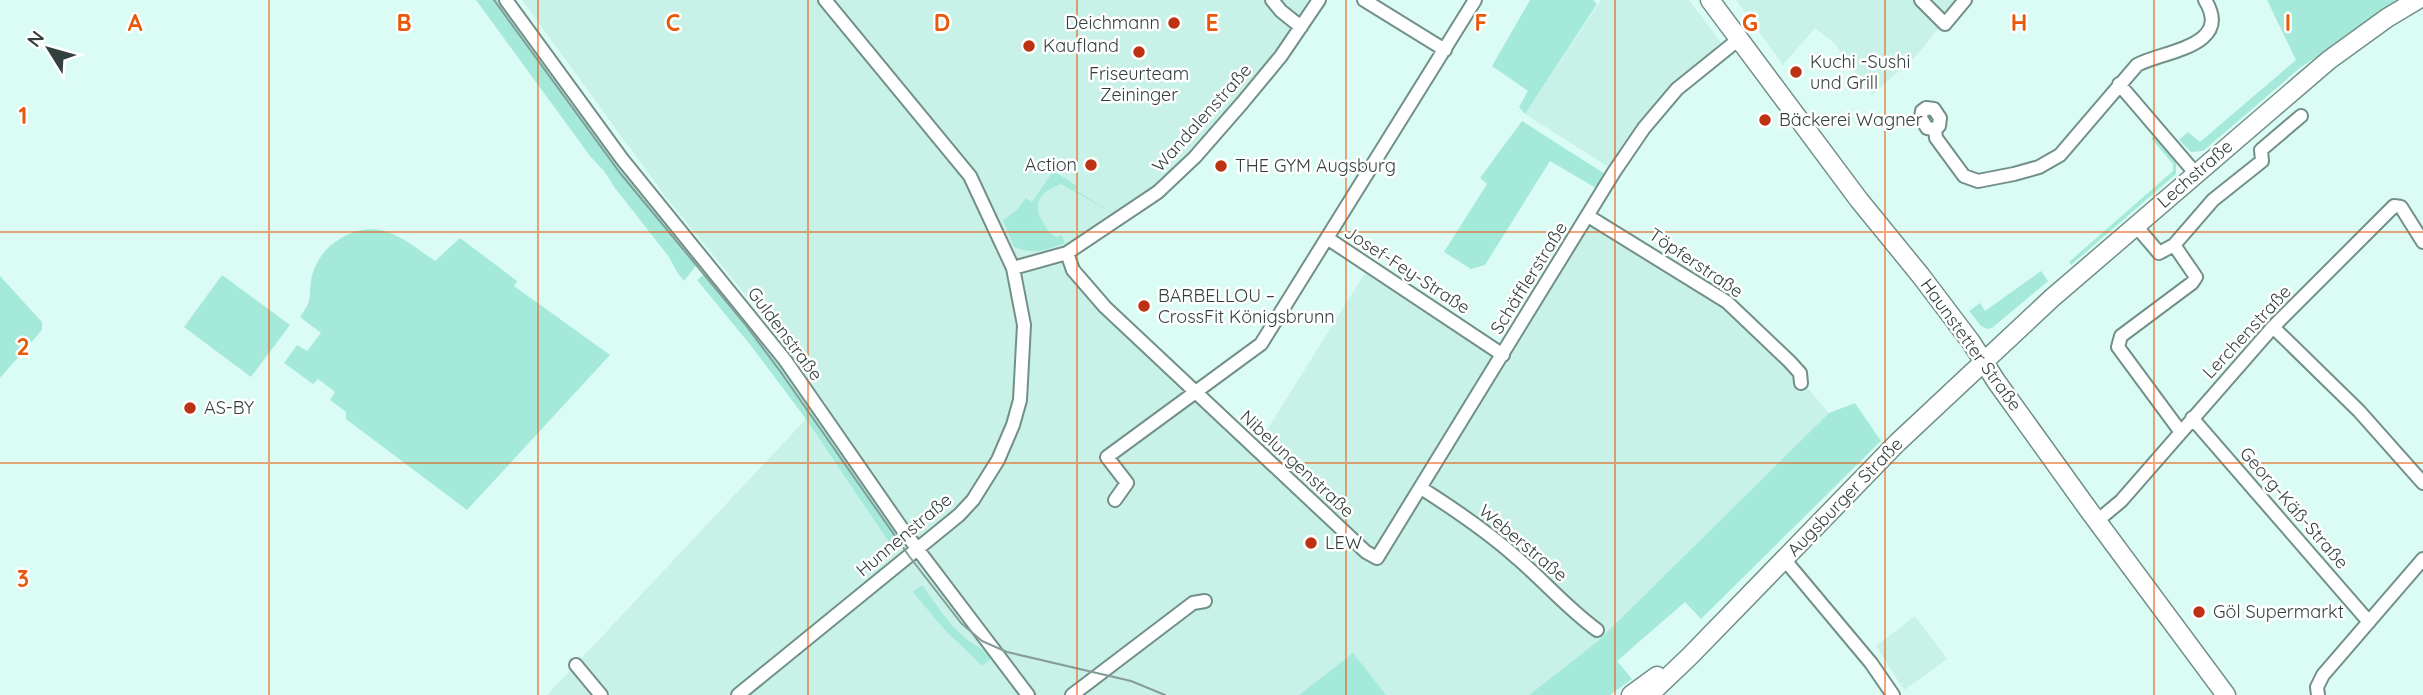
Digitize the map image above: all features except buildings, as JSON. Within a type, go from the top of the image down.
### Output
[{"type":"main road","name":"Lechstraße","points":[[1983,361],[2329,60],[2417,0]]},
{"type":"main road","name":"Haunstetter Straße","points":[[1718,4],[1739,39],[1859,200],[1933,292],[2226,695]]},
{"type":"main road","name":"Augsburger Straße","points":[[1648,695],[1897,443],[1983,361]]},
{"type":"main road","name":"Augsburger Straße","points":[[1631,695],[1709,635]]},
{"type":"street","name":"Guldenstraße","points":[[506,0],[622,159],[785,360],[918,549],[1028,695]]},
{"type":"street","name":"Hunnenstraße","points":[[738,695],[959,515],[973,499],[998,460],[1020,400],[1024,325],[1013,268],[970,176],[825,0]]},
{"type":"street","points":[[1272,0],[1301,27]]},
{"type":"street","name":"Wandalenstraße","points":[[1013,268],[1067,253],[1158,192],[1177,175],[1243,102],[1319,0]]},
{"type":"street","points":[[1364,0],[1445,50]]},
{"type":"street","points":[[1115,500],[1126,483],[1107,457],[1261,344],[1475,0]]},
{"type":"street","points":[[1921,0],[1945,24],[1965,0]]},
{"type":"street","points":[[1935,129],[1936,138],[1964,176],[1978,181],[2039,167],[2060,155],[2137,65],[2186,48],[2203,39],[2211,22],[2209,6],[2205,0]]},
{"type":"street","name":"Schäfflerstraße","points":[[1377,558],[1644,128],[1677,89],[1739,39]]},
{"type":"street","points":[[2119,84],[2196,174]]},
{"type":"street","points":[[2136,226],[2159,253],[2174,245],[2213,200],[2262,161],[2261,150],[2301,116]]},
{"type":"street","name":"Lerchenstraße","points":[[2097,521],[2121,501],[2273,327],[2394,206],[2400,206],[2423,242]]},
{"type":"street","name":"Töpferstraße","points":[[1588,216],[1727,302],[1800,373],[1801,383]]},
{"type":"street","name":"Josef-Fey-Straße","points":[[1327,239],[1503,355]]},
{"type":"street","points":[[2174,245],[2196,277],[2192,283],[2122,336],[2118,347],[2180,431]]},
{"type":"street","name":"Nibelungenstraße","points":[[1067,253],[1073,271],[1080,281],[1366,552],[1377,558]]},
{"type":"street","points":[[2273,327],[2359,411],[2423,483]]},
{"type":"street","name":"Georg-Käß-Straße","points":[[2192,418],[2369,622]]},
{"type":"street","name":"Weberstraße","points":[[1421,488],[1484,530],[1597,630]]},
{"type":"street","points":[[1784,559],[1871,663],[1893,695]]},
{"type":"street","points":[[2318,695],[2317,687],[2323,675],[2423,559]]},
{"type":"street","points":[[1072,695],[1193,603],[1205,601]]},
{"type":"street","points":[[576,665],[601,695]]},
{"type":"shaded area","points":[[522,0],[1320,0],[1164,194],[1072,255],[1096,287],[1257,446],[1367,270],[1501,355],[1585,214],[1749,320],[1829,413],[1598,641],[1529,695],[547,695],[806,419],[827,405],[757,309],[665,196]]},
{"type":"shaded area","points":[[1601,0],[1689,0],[1721,42],[1612,169],[1525,114]]},
{"type":"shaded area","points":[[1736,0],[1962,0],[1915,57],[1872,95],[1834,43],[1815,28],[1783,65]]},
{"type":"shaded area","points":[[1915,616],[1947,659],[1904,690],[1876,646]]},
{"type":"green space","points":[[476,0],[500,0],[640,192],[699,262],[684,281],[669,257],[590,156]]},
{"type":"green space","points":[[1530,0],[1593,0],[1597,4],[1525,114],[1519,107],[1528,91],[1492,66]]},
{"type":"green space","points":[[2267,0],[2403,0],[2301,67],[2203,151],[2191,152],[2179,140],[2188,132],[2200,142],[2296,60]]},
{"type":"green space","points":[[1522,121],[1605,174],[1596,188],[1550,161],[1485,265],[1471,269],[1444,252],[1487,184],[1480,178]]},
{"type":"green space","points":[[2154,136],[2176,163],[2176,174],[2071,265],[2069,262],[2173,171],[2173,164],[2151,138]]},
{"type":"green space","points":[[1053,171],[1077,186],[1075,190],[1113,213],[1061,184],[1041,197],[1038,212],[1047,229],[1056,237],[1062,235],[1065,243],[1034,251],[1014,247],[1003,220],[1016,211],[1026,198],[1032,202]]},
{"type":"green space","points":[[368,229],[395,235],[435,261],[460,238],[517,281],[514,286],[610,355],[467,510],[346,419],[346,412],[330,400],[335,392],[318,379],[313,384],[284,363],[297,345],[307,351],[321,333],[300,317],[309,301],[312,276],[320,258],[340,239]]},
{"type":"green space","points":[[2041,271],[2048,281],[1992,328],[1981,326],[1969,311],[1980,303],[1985,311]]},
{"type":"green space","points":[[707,272],[782,369],[900,535],[899,542],[893,548],[806,419],[697,280]]},
{"type":"green space","points":[[222,275],[290,325],[251,377],[184,327]]},
{"type":"green space","points":[[0,276],[42,322],[42,330],[0,378]]},
{"type":"green space","points":[[1855,403],[1881,441],[1701,619],[1685,602],[1617,661],[1632,679],[1610,695],[1529,695],[1598,641],[1829,413]]},
{"type":"green space","points":[[922,585],[956,629],[992,658],[982,666],[943,628],[913,592]]},
{"type":"green space","points":[[1353,653],[1386,695],[1299,695]]},
{"type":"tram line","points":[[494,0],[620,173],[745,324],[909,556],[961,623],[982,641],[1007,652],[1131,681],[1165,695]]},
{"type":"place","name":"Deichmann","points":[[1174,23]]},
{"type":"place","name":"Kaufland","points":[[1029,46]]},
{"type":"place","name":"Friseurteam Zeininger","points":[[1139,52]]},
{"type":"place","name":"Kuchi -Sushi und Grill","points":[[1796,72]]},
{"type":"place","name":"Bäckerei Wagner","points":[[1765,120]]},
{"type":"place","name":"Action","points":[[1091,165]]},
{"type":"place","name":"THE GYM Augsburg","points":[[1221,166]]},
{"type":"place","name":"BARBELLOU – CrossFit Königsbrunn","points":[[1144,306]]},
{"type":"place","name":"AS-BY","points":[[190,408]]},
{"type":"place","name":"LEW","points":[[1311,543]]},
{"type":"place","name":"Göl Supermarkt","points":[[2199,612]]}]
